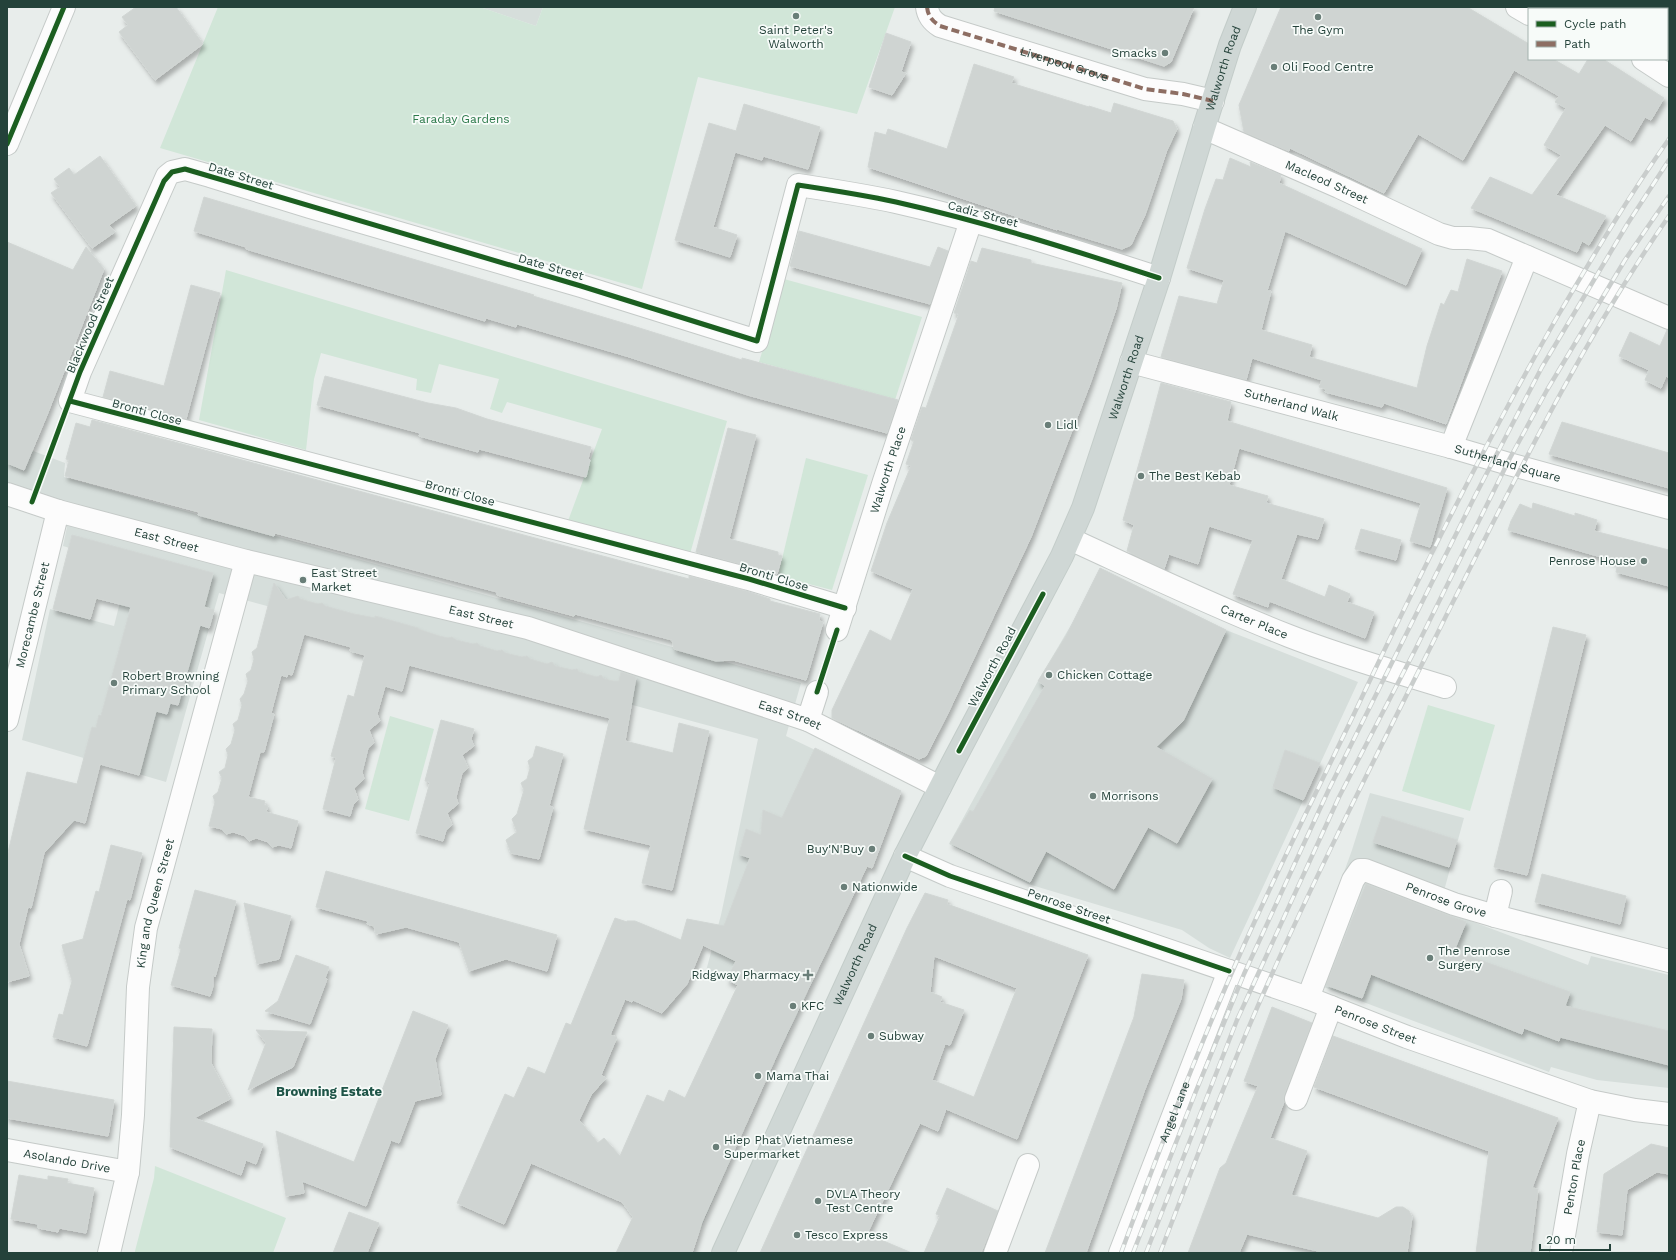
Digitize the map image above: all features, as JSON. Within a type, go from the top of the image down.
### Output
[{"type":"main road","name":"Walworth Road","points":[[723,1253],[905,856],[1043,594],[1070,539],[1092,483],[1159,278],[1230,45],[1245,7]]},
{"type":"street","points":[[7,144],[64,7]]},
{"type":"street","name":"Liverpool Grove","points":[[927,7],[933,22],[940,26],[1146,90],[1184,94],[1213,100]]},
{"type":"street","points":[[1517,7],[1528,13]]},
{"type":"street","name":"Macleod Street","points":[[1204,128],[1448,237],[1483,239],[1527,257]]},
{"type":"street","name":"Date Street","points":[[185,169],[581,286],[757,341],[774,271],[798,185]]},
{"type":"street","name":"Blackwood Street","points":[[70,401],[83,365],[164,181],[172,172],[185,169]]},
{"type":"street","name":"Cadiz Street","points":[[798,185],[897,202],[971,221],[1159,278]]},
{"type":"street","name":"Walworth Place","points":[[838,630],[886,474],[971,221]]},
{"type":"street","points":[[1527,257],[1669,318]]},
{"type":"street","name":"Sutherland Square","points":[[1527,257],[1451,447],[1669,508]]},
{"type":"street","name":"Sutherland Walk","points":[[1131,362],[1451,447]]},
{"type":"street","name":"Bronti Close","points":[[70,401],[749,579],[845,608]]},
{"type":"street","name":"East Street","points":[[7,494],[58,511],[246,560],[528,628],[808,720],[940,787]]},
{"type":"street","name":"Morecambe Street","points":[[7,720],[58,511]]},
{"type":"street","name":"Carter Place","points":[[1070,539],[1225,610],[1291,637],[1445,687]]},
{"type":"street","name":"King and Queen Street","points":[[109,1253],[128,1172],[133,1115],[138,987],[146,928],[246,560]]},
{"type":"street","points":[[808,720],[817,692]]},
{"type":"street","name":"Penrose Street","points":[[905,856],[950,876],[1308,998],[1407,1036],[1590,1101],[1635,1110],[1669,1114]]},
{"type":"street","name":"Penrose Grove","points":[[1308,998],[1353,880],[1360,870],[1365,870],[1454,904],[1669,961]]},
{"type":"street","points":[[1495,916],[1501,891]]},
{"type":"street","name":"Angel Lane","points":[[1120,1253],[1229,971]]},
{"type":"street","points":[[1296,1099],[1331,1007]]},
{"type":"street","name":"Penton Place","points":[[1561,1253],[1578,1154],[1590,1101]]},
{"type":"street","name":"Asolando Drive","points":[[7,1150],[128,1172]]},
{"type":"street","points":[[995,1253],[1028,1165]]},
{"type":"shaded area","points":[[480,7],[543,7],[536,26]]},
{"type":"shaded area","points":[[7,441],[65,463],[64,477],[801,683],[786,736],[901,791],[872,868],[867,866],[760,1093],[690,1253],[746,987],[706,971],[721,915],[758,739],[219,593],[166,782],[22,740],[50,609],[114,626],[129,566],[63,546],[67,527],[7,503]]},
{"type":"shaded area","points":[[1100,568],[1226,630],[1358,682],[1230,958],[1209,948],[1182,930],[1028,884],[949,844],[1038,681],[1074,620]]},
{"type":"shaded area","points":[[1370,793],[1464,818],[1439,909],[1588,965],[1591,956],[1669,975],[1669,1088],[1597,1080],[1551,1067],[1549,1072],[1305,980],[1352,850]]},
{"type":"green space","name":"Faraday Gardens","points":[[218,7],[480,7],[536,26],[543,7],[895,7],[857,114],[698,77],[642,289],[160,148]]},
{"type":"green space","points":[[226,270],[727,421],[690,554],[568,521],[602,429],[507,402],[502,413],[490,409],[499,379],[439,364],[431,393],[416,390],[417,379],[321,353],[314,379],[306,450],[199,420]]},
{"type":"green space","points":[[784,279],[922,317],[895,400],[759,362]]},
{"type":"green space","points":[[806,458],[868,475],[832,590],[778,576]]},
{"type":"green space","points":[[1428,705],[1495,725],[1470,811],[1402,791]]},
{"type":"green space","points":[[390,716],[434,729],[409,821],[365,809]]},
{"type":"green space","points":[[155,1166],[286,1218],[273,1253],[135,1253],[154,1178]]},
{"type":"building","points":[[136,7],[176,7],[203,44],[155,80],[119,32],[128,25],[122,17]]},
{"type":"building","points":[[995,7],[1194,7],[1171,62],[1164,66],[994,11]]},
{"type":"building","points":[[1281,7],[1467,7],[1528,43],[1528,60],[1555,60],[1579,74],[1587,60],[1605,60],[1664,98],[1651,120],[1645,117],[1631,141],[1605,125],[1556,195],[1606,216],[1589,245],[1582,241],[1577,252],[1471,208],[1490,177],[1532,195],[1561,155],[1544,145],[1566,108],[1555,102],[1559,96],[1514,70],[1463,160],[1418,134],[1384,193],[1290,148],[1289,151],[1244,132],[1239,105]]},
{"type":"building","points":[[886,33],[911,42],[901,72],[906,73],[892,95],[869,87]]},
{"type":"building","points":[[974,64],[1014,77],[1011,83],[1089,107],[1111,113],[1114,103],[1173,121],[1177,129],[1167,150],[1145,215],[1131,245],[1122,249],[1057,230],[868,167],[875,132],[886,135],[888,129],[947,149]]},
{"type":"building","points":[[744,104],[820,127],[808,169],[763,156],[762,160],[735,152],[713,227],[737,235],[730,257],[675,240],[709,123],[736,131]]},
{"type":"building","points":[[100,156],[136,206],[109,225],[115,232],[92,248],[51,193],[60,187],[54,179],[69,168],[74,175]]},
{"type":"building","points":[[1230,158],[1251,167],[1250,162],[1281,175],[1279,183],[1422,249],[1406,285],[1285,231],[1267,291],[1271,291],[1261,330],[1312,345],[1309,357],[1417,388],[1427,346],[1441,303],[1444,305],[1451,290],[1458,292],[1467,259],[1502,271],[1446,424],[1384,403],[1382,407],[1325,392],[1326,389],[1319,387],[1322,380],[1252,358],[1246,380],[1161,357],[1179,296],[1217,304],[1224,280],[1187,268],[1216,179],[1223,180]]},
{"type":"building","points":[[204,197],[534,295],[533,296],[742,360],[742,358],[898,400],[887,433],[751,396],[626,356],[517,324],[516,327],[486,318],[485,321],[246,249],[246,247],[194,231]]},
{"type":"building","points":[[799,231],[930,267],[938,247],[948,251],[930,304],[790,266]]},
{"type":"building","points":[[7,242],[73,270],[86,247],[104,269],[24,470],[7,463]]},
{"type":"building","points":[[982,248],[1031,260],[1031,263],[1122,283],[1116,309],[1090,384],[1031,537],[948,713],[926,756],[919,759],[832,718],[832,710],[870,630],[891,641],[913,589],[871,571],[887,523],[911,466],[906,464],[914,441],[911,440],[922,407],[926,408],[959,314],[954,313],[971,261],[977,263]]},
{"type":"building","points":[[191,285],[220,293],[186,419],[103,397],[110,371],[164,386]]},
{"type":"building","points":[[1667,330],[1669,330],[1669,378],[1666,376],[1661,388],[1645,380],[1649,370],[1619,356],[1630,332],[1660,346]]},
{"type":"building","points":[[325,376],[428,403],[456,408],[487,419],[591,447],[586,477],[479,449],[478,452],[419,436],[420,433],[317,405]]},
{"type":"building","points":[[1161,383],[1231,402],[1227,421],[1447,488],[1430,547],[1410,541],[1421,503],[1239,448],[1229,485],[1268,496],[1266,503],[1324,519],[1318,539],[1297,534],[1281,579],[1325,597],[1329,585],[1350,594],[1347,602],[1374,612],[1365,638],[1269,601],[1268,607],[1233,594],[1253,540],[1209,526],[1198,564],[1169,554],[1164,569],[1127,551],[1134,525],[1123,520]]},
{"type":"building","points":[[92,420],[689,579],[689,576],[746,591],[770,599],[770,601],[820,614],[819,621],[823,622],[806,680],[733,660],[716,661],[674,649],[672,640],[575,614],[574,616],[497,595],[497,592],[275,533],[274,536],[198,515],[199,512],[65,476],[69,460],[66,459],[76,423],[90,427]]},
{"type":"building","points":[[1562,422],[1669,453],[1669,488],[1549,454]]},
{"type":"building","points":[[728,428],[756,435],[729,539],[778,552],[778,555],[782,556],[777,574],[696,552]]},
{"type":"building","points":[[1533,503],[1575,516],[1575,513],[1597,520],[1594,531],[1669,550],[1669,586],[1616,572],[1618,562],[1508,530],[1520,504],[1532,509]]},
{"type":"building","points":[[1361,529],[1401,540],[1396,560],[1355,549]]},
{"type":"building","points":[[72,535],[213,573],[204,607],[214,610],[209,628],[200,625],[178,705],[170,703],[167,714],[156,711],[139,775],[100,764],[85,823],[74,820],[44,853],[31,908],[28,907],[19,944],[29,976],[7,982],[7,857],[27,772],[77,784],[92,727],[96,728],[99,715],[101,716],[131,607],[96,598],[90,619],[53,609]]},
{"type":"building","points":[[1100,568],[1226,630],[1183,721],[1156,747],[1212,779],[1177,843],[1148,827],[1114,889],[1046,851],[1030,882],[950,843],[970,810],[973,812],[1045,686],[1038,681],[1066,636]]},
{"type":"building","points":[[274,583],[286,600],[298,596],[300,599],[318,604],[322,603],[325,606],[354,614],[375,618],[375,616],[418,628],[439,636],[448,638],[452,637],[456,640],[473,644],[477,643],[480,646],[497,651],[502,650],[505,653],[522,657],[527,656],[530,659],[547,664],[552,662],[555,666],[572,670],[577,669],[579,672],[597,677],[601,675],[604,679],[613,681],[619,681],[621,672],[636,677],[625,741],[673,753],[679,723],[709,731],[672,890],[642,883],[651,845],[584,829],[610,718],[409,665],[402,691],[385,686],[377,714],[380,721],[369,730],[374,743],[368,748],[362,772],[364,779],[354,788],[358,800],[353,805],[350,816],[323,809],[336,758],[331,756],[348,695],[354,697],[365,655],[350,651],[351,647],[304,634],[292,675],[288,674],[287,677],[281,675],[271,713],[274,714],[264,752],[260,752],[248,797],[265,801],[264,805],[268,806],[266,812],[298,821],[291,848],[279,845],[272,847],[268,842],[256,838],[249,841],[245,836],[233,832],[226,834],[222,829],[209,826],[215,802],[213,796],[218,792],[222,778],[219,772],[225,768],[228,755],[226,749],[231,744],[235,730],[233,724],[238,720],[242,705],[240,699],[244,694],[248,681],[246,674],[251,670],[254,659],[252,652],[257,648]]},
{"type":"building","points":[[1553,627],[1586,635],[1527,875],[1494,867]]},
{"type":"building","points":[[441,720],[474,729],[471,739],[474,746],[462,755],[468,768],[462,773],[456,797],[458,804],[447,813],[452,825],[446,830],[443,841],[416,833],[430,782],[425,781]]},
{"type":"building","points":[[536,746],[563,754],[549,806],[553,807],[539,859],[511,853],[506,840],[517,832],[512,819],[517,814],[524,790],[521,783],[527,779],[530,768],[528,761],[533,757]]},
{"type":"building","points":[[815,748],[901,791],[872,868],[867,866],[781,1046],[702,1222],[692,1253],[616,1253],[633,1217],[622,1202],[531,1163],[504,1224],[457,1203],[505,1094],[514,1098],[528,1067],[545,1074],[566,1023],[571,1025],[615,918],[627,922],[635,921],[681,940],[687,919],[724,926],[750,858],[739,854],[746,829],[761,835],[763,810],[782,818]],"holes":[[[703,945],[736,961],[727,980],[738,985],[685,1098],[669,1090],[664,1102],[647,1095],[620,1156],[604,1138],[598,1143],[579,1120],[591,1095],[606,1078],[601,1075],[617,1037],[610,1035],[625,999],[632,1002],[633,1000],[662,1013],[687,984]]]},
{"type":"building","points":[[1285,750],[1320,763],[1303,800],[1273,787]]},
{"type":"building","points":[[1382,816],[1457,840],[1449,867],[1373,842]]},
{"type":"building","points":[[111,845],[142,853],[130,900],[127,899],[87,1046],[53,1037],[59,1014],[63,1015],[72,981],[62,945],[83,939],[96,891],[99,892]]},
{"type":"building","points":[[326,871],[557,935],[547,971],[506,959],[469,971],[459,942],[406,927],[376,934],[374,926],[367,924],[368,921],[316,907]]},
{"type":"building","points":[[1542,874],[1626,896],[1620,924],[1535,902]]},
{"type":"building","points":[[1366,884],[1466,922],[1454,951],[1570,992],[1565,1006],[1669,1031],[1669,1065],[1560,1037],[1559,1041],[1524,1028],[1522,1034],[1371,974],[1362,998],[1326,985]]},
{"type":"building","points":[[195,890],[236,901],[215,977],[213,974],[213,986],[210,996],[171,985],[181,949],[179,948]]},
{"type":"building","points":[[925,893],[948,900],[947,904],[1088,955],[1017,1139],[946,1109],[938,1131],[920,1123],[867,1234],[912,1253],[760,1253],[907,928]],"holes":[[[934,956],[1017,988],[974,1097],[932,1080],[945,1044],[950,1045],[964,1010],[940,1002],[942,997],[930,992]]]},
{"type":"building","points":[[244,903],[291,916],[279,959],[257,964]]},
{"type":"building","points":[[296,955],[329,967],[325,978],[327,979],[310,1024],[265,1011],[278,1001]]},
{"type":"building","points":[[1142,974],[1184,980],[1181,999],[1145,1089],[1086,1253],[1045,1253],[1134,1017]]},
{"type":"building","points":[[1272,1007],[1312,1023],[1284,1095],[1284,1102],[1270,1138],[1307,1151],[1291,1195],[1378,1218],[1396,1207],[1403,1207],[1409,1211],[1412,1217],[1407,1253],[1326,1253],[1247,1234],[1239,1253],[1188,1253],[1220,1168],[1226,1163],[1258,1086],[1244,1081]]},
{"type":"building","points":[[413,1011],[448,1025],[435,1059],[441,1095],[415,1101],[399,1143],[391,1140],[366,1206],[302,1181],[304,1193],[286,1196],[276,1131],[354,1162]]},
{"type":"building","points":[[174,1027],[212,1029],[211,1063],[230,1099],[194,1118],[263,1144],[256,1164],[246,1160],[241,1175],[170,1147]]},
{"type":"building","points":[[256,1030],[307,1032],[293,1067],[248,1090],[266,1043]]},
{"type":"building","points":[[1333,1036],[1558,1118],[1532,1188],[1538,1189],[1530,1253],[1476,1253],[1489,1151],[1314,1087]]},
{"type":"building","points":[[7,1081],[114,1100],[108,1136],[7,1118]]},
{"type":"building","points":[[1651,1144],[1669,1148],[1669,1174],[1657,1172],[1627,1190],[1622,1235],[1597,1232],[1604,1174]]},
{"type":"building","points":[[19,1175],[48,1180],[48,1176],[68,1179],[67,1183],[94,1188],[86,1233],[59,1228],[58,1232],[38,1228],[38,1224],[11,1219]]},
{"type":"building","points":[[947,1188],[998,1211],[981,1253],[924,1253],[940,1216],[936,1214]]},
{"type":"building","points":[[349,1212],[379,1223],[367,1253],[333,1253]]},
{"type":"railway","points":[[1121,1253],[1180,1098],[1244,945],[1284,858],[1426,564],[1502,416],[1556,319],[1625,205],[1669,139]]},
{"type":"railway","points":[[1133,1253],[1196,1091],[1244,974],[1329,789],[1475,496],[1542,367],[1628,223],[1669,160]]},
{"type":"railway","points":[[1146,1253],[1237,1020],[1339,797],[1415,650],[1510,458],[1547,390],[1625,260],[1669,196]]},
{"type":"railway","points":[[1160,1253],[1253,1016],[1311,889],[1356,796],[1551,410],[1607,312],[1637,263],[1669,216]]},
{"type":"marked path","points":[[927,7],[931,18],[940,26],[1145,89],[1183,94],[1213,101]]},
{"type":"cycle path","points":[[7,144],[64,7]]},
{"type":"cycle path","points":[[32,502],[80,372],[164,181],[172,172],[185,169],[581,286],[757,341],[798,185],[884,199],[963,218],[1159,278]]},
{"type":"cycle path","points":[[70,401],[749,579],[845,608]]},
{"type":"cycle path","points":[[959,751],[1043,594]]},
{"type":"cycle path","points":[[817,692],[837,630]]},
{"type":"cycle path","points":[[905,856],[950,876],[1229,971]]},
{"type":"place","name":"Saint Peter's Walworth","points":[[796,16]]},
{"type":"place","name":"The Gym","points":[[1318,17]]},
{"type":"place","name":"Smacks","points":[[1165,53]]},
{"type":"place","name":"Oli Food Centre","points":[[1274,67]]},
{"type":"place","name":"Lidl","points":[[1048,425]]},
{"type":"place","name":"The Best Kebab","points":[[1141,476]]},
{"type":"place","name":"Penrose House","points":[[1644,561]]},
{"type":"place","name":"East Street Market","points":[[303,580]]},
{"type":"place","name":"Chicken Cottage","points":[[1049,675]]},
{"type":"place","name":"Robert Browning Primary School","points":[[114,683]]},
{"type":"place","name":"Morrisons","points":[[1093,796]]},
{"type":"place","name":"Buy'N'Buy","points":[[872,849]]},
{"type":"place","name":"Nationwide","points":[[844,887]]},
{"type":"place","name":"The Penrose Surgery","points":[[1430,958]]},
{"type":"place","name":"Ridgway Pharmacy","points":[[808,975]]},
{"type":"place","name":"KFC","points":[[793,1006]]},
{"type":"place","name":"Subway","points":[[871,1036]]},
{"type":"place","name":"Mama Thai","points":[[758,1076]]},
{"type":"place","name":"Hiep Phat Vietnamese Supermarket","points":[[716,1147]]},
{"type":"place","name":"DVLA Theory Test Centre","points":[[818,1201]]},
{"type":"place","name":"Tesco Express","points":[[797,1235]]},
{"type":"district","name":"Browning Estate","points":[[329,1091]]}]
